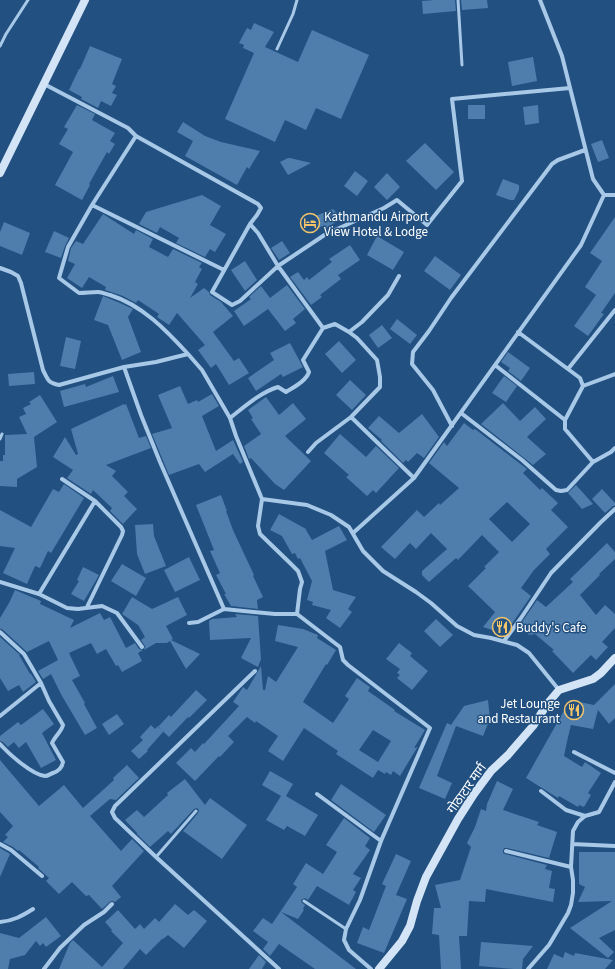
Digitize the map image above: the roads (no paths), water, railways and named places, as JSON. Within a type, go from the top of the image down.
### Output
[{"type":"street","points":[[0,173],[85,0]]},
{"type":"street","points":[[540,0],[562,56],[593,179],[604,195]]},
{"type":"street","points":[[44,84],[128,128],[136,136],[258,204],[260,208],[257,215],[250,224],[212,292],[232,305],[240,301],[278,266],[326,234],[384,208],[397,200],[427,225],[462,181],[452,99],[570,88]]},
{"type":"street","points":[[136,136],[92,205],[68,247],[59,278],[79,293],[99,292],[118,298],[137,309],[168,332],[202,370],[230,418],[262,499],[258,526],[260,534],[294,567],[302,582],[297,614]]},
{"type":"street","points":[[452,426],[433,390],[412,364],[413,352],[451,298],[552,164],[558,160],[585,150]]},
{"type":"street","points":[[604,195],[615,195]]},
{"type":"street","points":[[353,533],[414,478],[581,245],[604,195]]},
{"type":"street","points":[[92,205],[224,270]]},
{"type":"street","points":[[250,224],[258,233],[278,266],[323,328]]},
{"type":"street","points":[[0,268],[18,276],[43,370],[48,380],[52,384],[59,385],[124,367],[156,362],[188,354]]},
{"type":"street","points":[[349,332],[362,322],[388,295],[399,276]]},
{"type":"street","points":[[568,369],[615,310]]},
{"type":"street","points":[[230,418],[250,402],[272,389],[278,387],[286,392],[308,376],[309,372],[303,360],[323,328],[335,324],[357,338],[377,360],[380,387],[351,417],[308,452]]},
{"type":"street","points":[[518,332],[580,378],[583,386]]},
{"type":"street","points":[[495,364],[565,420]]},
{"type":"street","points":[[124,367],[140,414],[224,609]]},
{"type":"street","points":[[593,462],[565,429],[565,420],[583,386],[615,374]]},
{"type":"street","points":[[461,413],[522,460],[556,490],[567,490],[593,462],[611,452],[615,448]]},
{"type":"street","points":[[351,417],[414,478]]},
{"type":"street","points":[[62,479],[95,501],[121,527],[123,531],[87,607]]},
{"type":"street","points":[[262,499],[307,505],[332,515],[349,526],[363,551],[383,571],[431,603],[457,626],[474,635],[517,645],[529,653],[559,690],[593,679],[615,658]]},
{"type":"street","points":[[39,594],[95,501]]},
{"type":"street","points":[[504,641],[551,573],[615,509]]},
{"type":"street","points":[[0,582],[39,594],[68,608],[78,609],[102,606],[117,613],[142,647]]},
{"type":"street","points":[[188,623],[198,622],[224,609],[275,614],[297,614],[340,647],[343,660],[348,665],[430,728],[381,841],[360,900],[346,929],[344,940],[349,950],[371,969]]},
{"type":"street","points":[[0,632],[24,654],[63,725],[62,729],[52,742],[63,762],[62,766],[59,770],[46,776],[36,774],[7,752],[0,744]]},
{"type":"street","points":[[255,671],[115,806],[112,812],[115,818],[156,857],[279,969]]},
{"type":"street","points":[[0,716],[41,683]]},
{"type":"street","name":"गोठाटार मार्ग","points":[[379,969],[402,941],[410,926],[426,877],[458,819],[474,794],[491,771],[508,755],[533,726],[559,690]]},
{"type":"street","points":[[574,752],[615,773]]},
{"type":"street","points":[[528,969],[549,945],[568,913],[571,905],[573,893],[571,867],[572,844],[574,831],[578,822],[585,816],[599,812],[615,782]]},
{"type":"street","points":[[541,791],[566,810],[585,816]]},
{"type":"street","points":[[318,794],[381,841]]},
{"type":"street","points":[[0,844],[11,850],[42,876]]},
{"type":"street","points":[[572,844],[615,846]]},
{"type":"street","points":[[506,851],[571,867]]},
{"type":"street","points":[[44,969],[60,948],[84,925],[104,912],[112,904]]},
{"type":"street","points":[[0,922],[9,921],[22,916],[33,909]]},
{"type":"lane","points":[[0,46],[28,0]]},
{"type":"lane","points":[[277,49],[293,14],[297,0]]},
{"type":"lane","points":[[458,0],[462,65]]},
{"type":"lane","points":[[0,439],[2,434]]},
{"type":"lane","points":[[156,857],[196,811]]},
{"type":"lane","points":[[304,901],[346,929]]},
{"type":"place","name":"Kathmandu Airport View Hotel & Lodge","points":[[310,223]]},
{"type":"place","name":"Buddy's Cafe","points":[[502,627]]},
{"type":"place","name":"Jet Lounge and Restaurant","points":[[574,710]]}]
